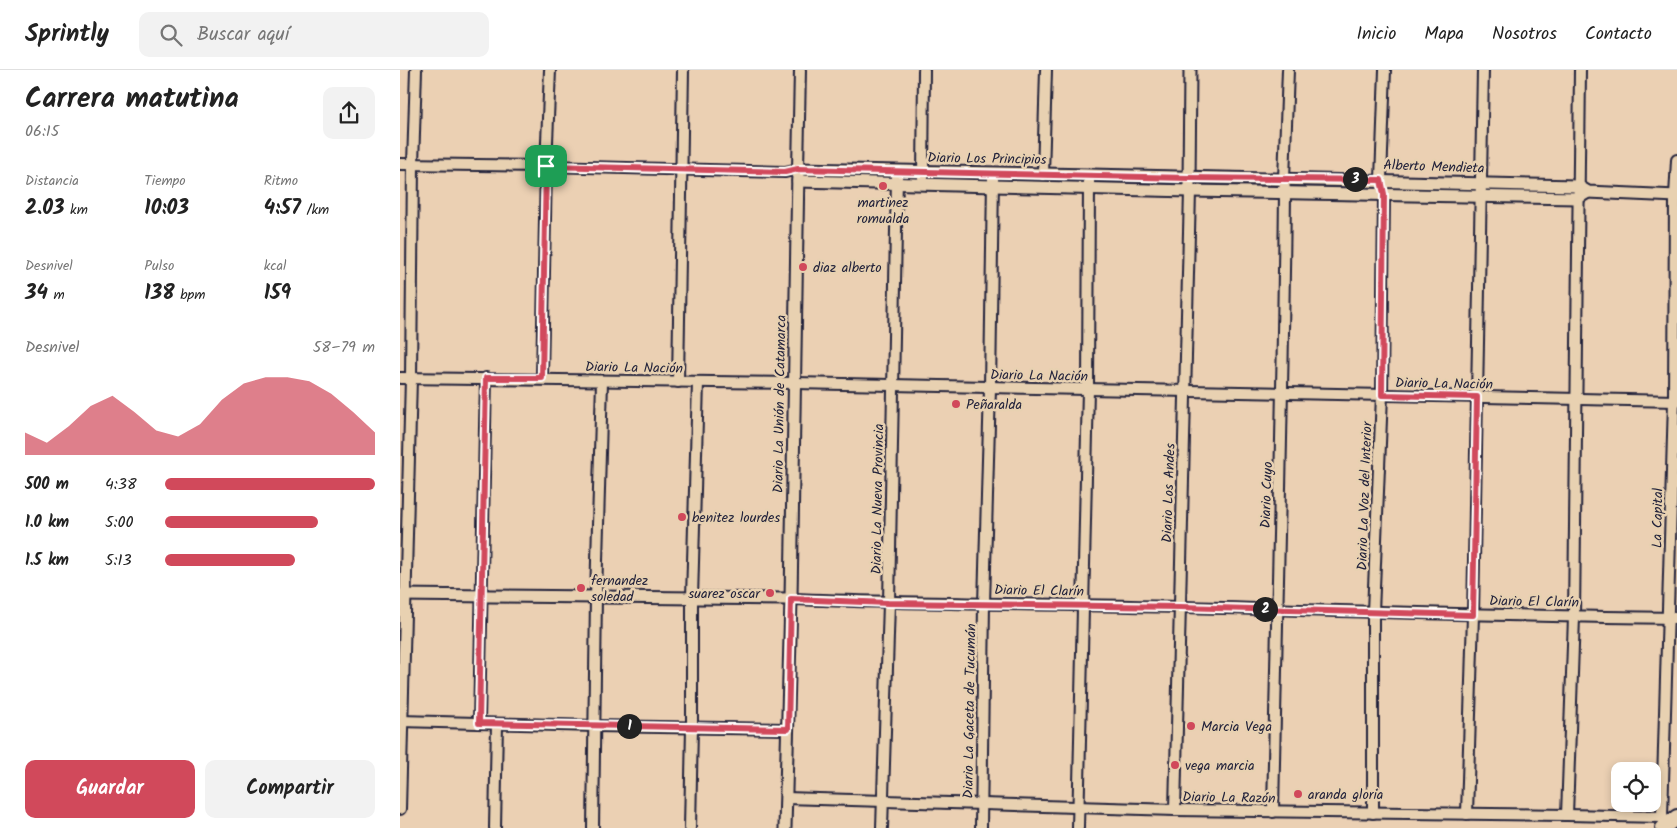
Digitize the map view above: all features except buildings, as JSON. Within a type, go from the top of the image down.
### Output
[{"type":"street","points":[[400,809],[402,595],[411,378],[416,70]]},
{"type":"street","points":[[542,378],[546,166],[550,70]]},
{"type":"street","points":[[678,382],[683,70]]},
{"type":"street","name":"Diario La Unión de Catamarca","points":[[785,828],[800,70]]},
{"type":"street","points":[[924,70],[924,184]]},
{"type":"street","points":[[1043,175],[1046,70]]},
{"type":"street","name":"Diario Los Andes","points":[[1175,810],[1186,391],[1190,191],[1188,178],[1190,70]]},
{"type":"street","name":"Diario Cuyo","points":[[1273,812],[1276,610],[1283,393],[1284,179],[1288,70]]},
{"type":"street","name":"Diario La Voz del Interior","points":[[1373,813],[1373,612],[1382,395],[1384,194],[1381,180],[1385,70]]},
{"type":"street","points":[[1467,814],[1473,615],[1483,70]]},
{"type":"street","points":[[1567,814],[1574,617],[1575,399],[1581,192],[1580,70]]},
{"type":"street","name":"La Capital","points":[[1668,822],[1673,618],[1677,160]]},
{"type":"street","name":"Diario Los Principios","points":[[400,164],[785,172],[798,169],[1188,178]]},
{"type":"street","points":[[785,172],[798,181]]},
{"type":"street","name":"Diario La Nueva Provincia","points":[[882,828],[896,172]]},
{"type":"street","name":"Diario La Gaceta de Tucumán","points":[[981,828],[994,174]]},
{"type":"street","points":[[1078,828],[1088,389],[1089,176]]},
{"type":"street","name":"Alberto Mendieta","points":[[1188,178],[1480,183],[1581,192],[1676,195]]},
{"type":"street","name":"Diario Los Principios","points":[[798,181],[1190,191]]},
{"type":"street","name":"Alberto Mendieta","points":[[1190,191],[1480,196],[1581,192]]},
{"type":"street","name":"Diario La Nación","points":[[400,378],[542,378],[602,381],[795,383],[1675,401]]},
{"type":"street","points":[[479,723],[486,378]]},
{"type":"street","points":[[593,828],[596,597],[602,381]]},
{"type":"street","points":[[690,828],[692,598],[698,382]]},
{"type":"street","name":"Diario El Clarín","points":[[402,595],[791,599],[888,603],[1180,607],[1673,618]]},
{"type":"street","points":[[401,721],[788,729]]},
{"type":"street","points":[[495,828],[497,724]]},
{"type":"street","name":"Diario La Razón","points":[[786,798],[1175,810],[1567,814],[1668,822]]},
{"type":"place","name":"martinez romualda","points":[[883,186]]},
{"type":"place","name":"diaz alberto","points":[[803,267]]},
{"type":"place","name":"Peñaralda","points":[[956,404]]},
{"type":"place","name":"benitez lourdes","points":[[682,517]]},
{"type":"place","name":"fernandez soledad","points":[[581,588]]},
{"type":"place","name":"suarez oscar","points":[[770,593]]},
{"type":"place","name":"Marcia Vega","points":[[1191,726]]},
{"type":"place","name":"vega marcia","points":[[1175,765]]},
{"type":"place","name":"aranda gloria","points":[[1298,794]]},
{"type":"route","points":[[546,166],[785,172],[798,169],[1188,178],[1381,180],[1384,194],[1382,395],[1477,397],[1473,615],[1180,607],[888,603],[791,599],[788,729],[479,723],[486,378],[542,378],[546,166]]}]
